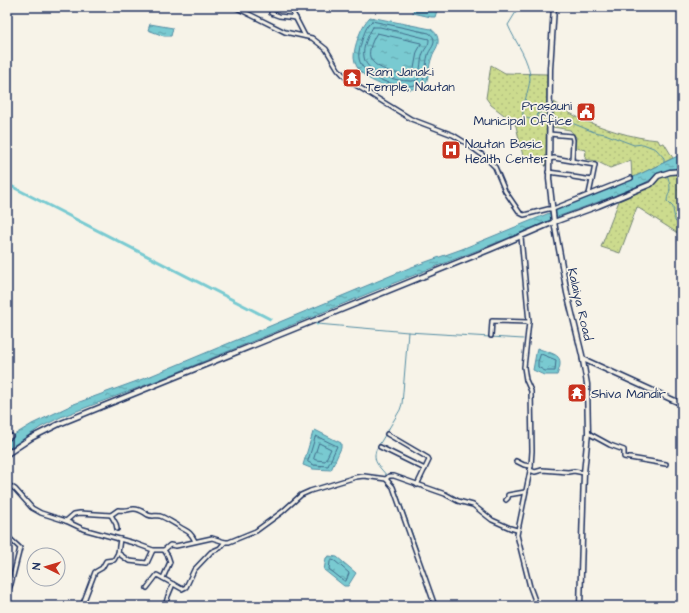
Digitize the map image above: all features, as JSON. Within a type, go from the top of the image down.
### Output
[{"type":"main road","name":"Kalaiya Road","points":[[554,7],[551,42],[548,172],[554,220],[587,384],[588,432],[584,473],[580,606]]},
{"type":"main road","points":[[7,454],[31,438],[59,424],[521,237],[554,220],[598,206],[651,184],[658,176],[670,172],[682,171]]},
{"type":"main road","points":[[583,359],[682,404]]},
{"type":"street","points":[[235,7],[284,32],[312,38],[326,49],[338,69],[348,81],[411,119],[453,135],[485,157],[495,168],[505,191],[520,213],[524,215],[542,210],[553,209],[631,178]]},
{"type":"street","points":[[290,7],[305,36]]},
{"type":"street","points":[[272,13],[279,16],[296,18]]},
{"type":"street","points":[[549,134],[572,136],[572,161]]},
{"type":"street","points":[[549,159],[554,158],[595,164],[589,194]]},
{"type":"street","points":[[548,172],[592,180]]},
{"type":"street","points":[[521,237],[529,322],[524,367],[526,380],[531,392],[532,438],[531,468],[517,535],[537,606]]},
{"type":"street","points":[[491,336],[492,321],[529,322]]},
{"type":"street","points":[[588,432],[610,445],[624,450],[624,457],[666,464]]},
{"type":"street","points":[[387,434],[428,458],[429,460],[418,485]]},
{"type":"street","points":[[7,439],[11,436]]},
{"type":"street","points":[[380,447],[425,469]]},
{"type":"street","points":[[516,461],[531,468],[535,472],[542,470],[584,473]]},
{"type":"street","points":[[7,484],[15,489],[32,508],[41,513],[66,521],[83,529],[153,550],[164,550],[170,544],[176,546],[212,538],[229,542],[256,531],[302,495],[310,491],[364,476],[394,476],[445,494],[458,501],[473,505],[492,520],[518,530]]},
{"type":"street","points":[[388,477],[393,487],[435,606]]},
{"type":"street","points":[[506,500],[508,496],[525,492]]},
{"type":"street","points":[[66,521],[74,514],[80,513],[111,515],[116,511],[126,511],[132,509],[140,510],[148,515],[158,515],[174,522],[176,525],[188,530],[195,541]]},
{"type":"street","points":[[111,515],[117,529]]},
{"type":"street","points":[[7,536],[20,548],[11,584],[7,593]]},
{"type":"street","points":[[82,606],[95,572],[102,568],[106,561],[114,560],[118,553],[120,539]]},
{"type":"street","points":[[147,588],[157,575],[182,588],[186,587],[194,570],[211,552],[220,548],[225,542]]},
{"type":"street","points":[[118,553],[129,561],[147,563],[153,550]]},
{"type":"street","points":[[163,578],[170,562],[164,550]]},
{"type":"street","points":[[165,606],[173,584]]},
{"type":"green space","points":[[491,65],[505,73],[547,74],[546,166],[537,158],[523,156],[516,126],[512,121],[491,105],[486,98]]},
{"type":"green space","points":[[554,102],[574,115],[596,125],[627,135],[658,140],[660,144],[664,143],[673,158],[632,178],[631,160],[610,168],[596,161],[585,159],[586,150],[575,148],[576,137],[570,130],[553,127]]},
{"type":"green space","points":[[682,173],[679,186],[682,200],[682,236],[637,207],[620,253],[601,247],[619,201],[635,192],[651,186],[662,176]]},
{"type":"water","points":[[414,7],[438,7],[435,17],[431,17],[413,13]]},
{"type":"water","points":[[370,17],[431,29],[436,33],[438,44],[431,61],[424,87],[415,89],[393,88],[371,80],[363,74],[357,66],[354,52],[359,35]]},
{"type":"water","points":[[150,24],[173,28],[171,36],[164,36],[148,30]]},
{"type":"water","points":[[682,154],[682,169],[663,172],[643,184],[614,196],[557,217],[161,379],[61,417],[41,427],[7,450],[7,440],[9,438],[32,424],[74,404],[148,377],[409,268],[462,249],[615,186]]},
{"type":"water","points":[[537,348],[557,356],[560,362],[557,375],[544,375],[533,370]]},
{"type":"water","points":[[315,430],[341,443],[341,448],[331,470],[313,469],[303,465],[313,432]]},
{"type":"water","points":[[329,556],[337,557],[356,573],[348,586],[344,586],[324,570],[326,558]]},
{"type":"waterway","points":[[517,7],[516,12],[508,25],[528,65],[530,79],[523,116],[529,119],[537,118],[538,112],[547,116]]},
{"type":"waterway","points":[[550,118],[562,119],[594,132],[605,134],[634,145],[643,144],[656,149],[664,158],[664,163]]},
{"type":"waterway","points":[[667,174],[670,188],[667,201],[673,207],[675,221],[682,228]]},
{"type":"waterway","points":[[7,184],[270,319]]},
{"type":"waterway","points":[[313,314],[317,324]]},
{"type":"waterway","points":[[317,324],[408,332],[523,339]]},
{"type":"waterway","points":[[387,476],[377,464],[375,454],[402,404],[408,332]]},
{"type":"waterway","points":[[389,479],[397,491],[418,550]]},
{"type":"place","name":"Ram Janaki Temple, Nautan","points":[[352,78]]},
{"type":"place","name":"Prasauni Municipal Office","points":[[586,112]]},
{"type":"place","name":"Nautan Basic Health Center","points":[[451,150]]},
{"type":"place","name":"Shiva Mandir","points":[[577,393]]}]
